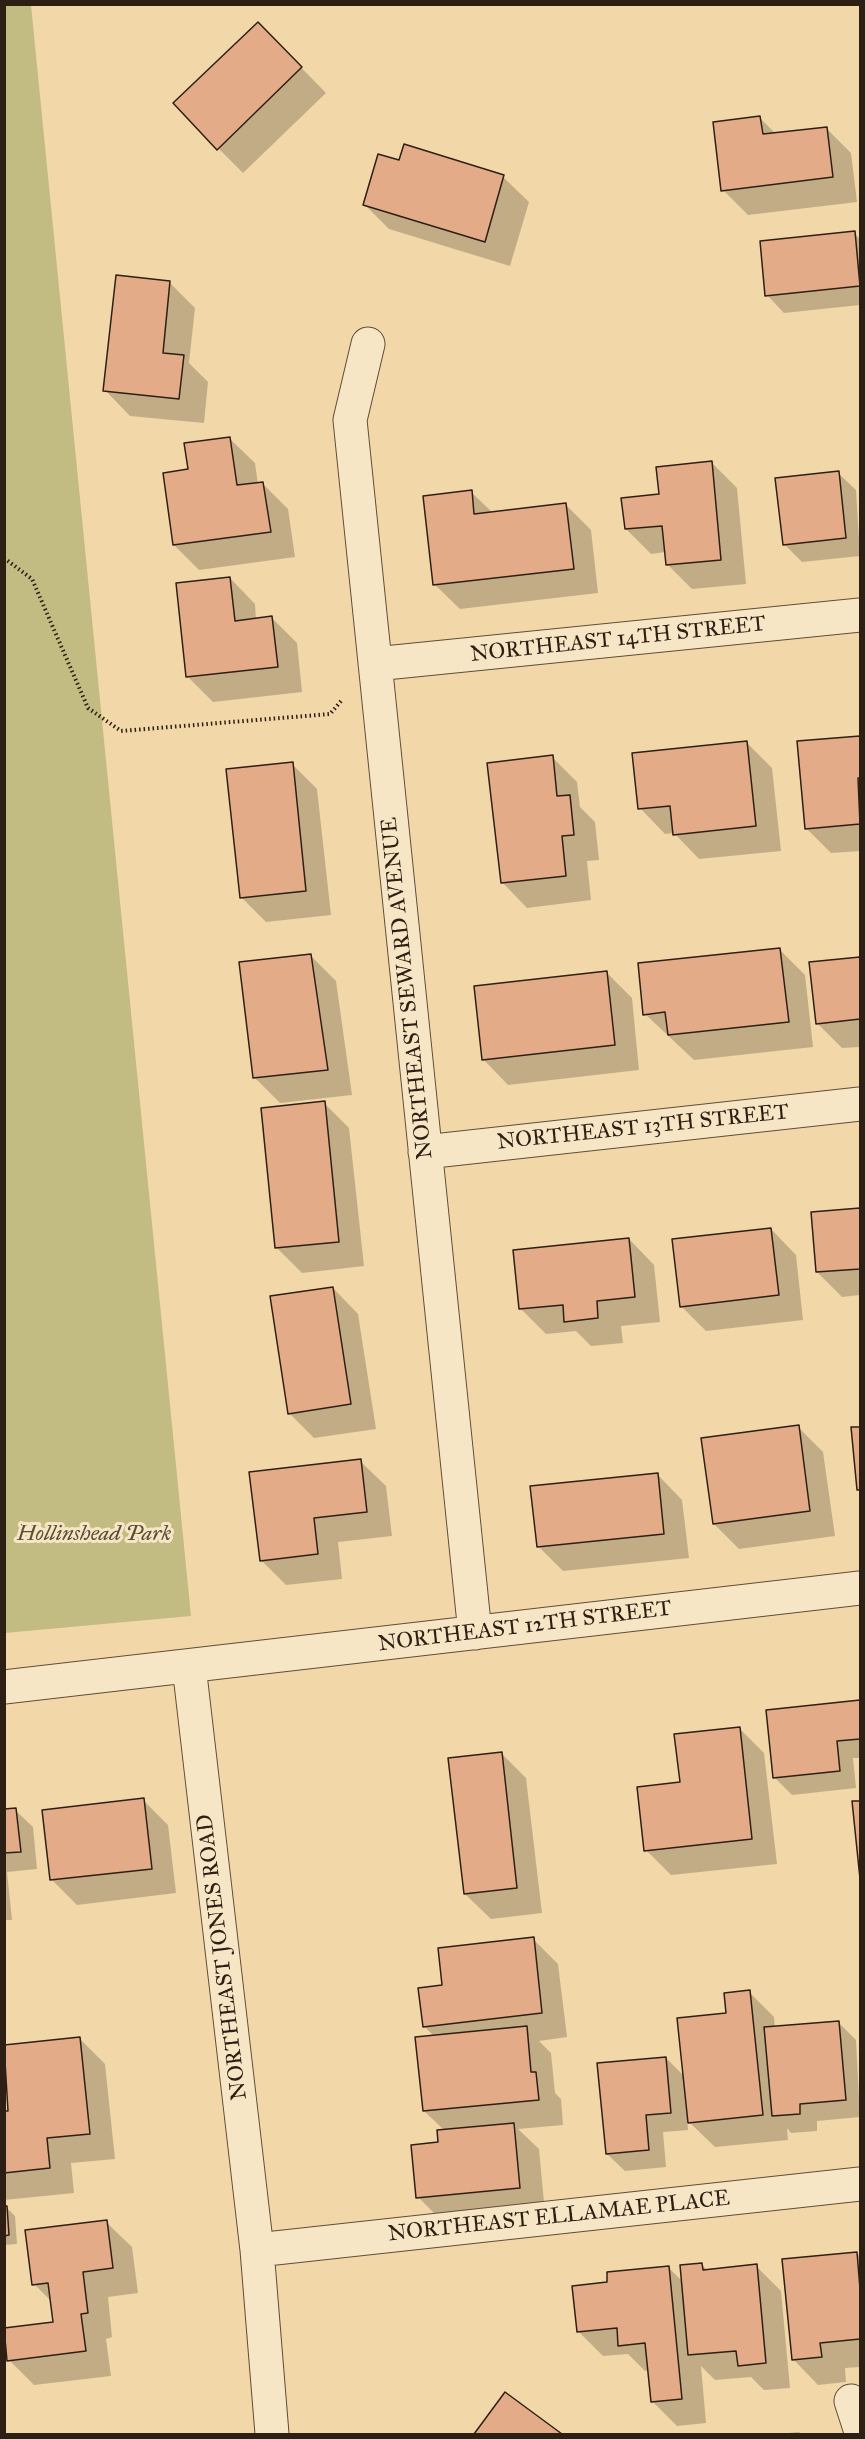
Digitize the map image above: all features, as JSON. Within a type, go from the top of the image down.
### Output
[{"type":"street","name":"NORTHEAST SEWARD AVENUE","points":[[368,344],[350,420],[475,1633]]},
{"type":"street","name":"NORTHEAST 14TH STREET","points":[[375,664],[861,615]]},
{"type":"street","name":"NORTHEAST 13TH STREET","points":[[425,1152],[861,1104]]},
{"type":"street","name":"NORTHEAST 12TH STREET","points":[[189,1665],[861,1588]]},
{"type":"street","points":[[4,1687],[189,1665]]},
{"type":"street","name":"NORTHEAST JONES ROAD","points":[[189,1665],[257,2250],[272,2434]]},
{"type":"street","name":"NORTHEAST ELLAMAE PLACE","points":[[257,2250],[861,2184]]},
{"type":"path","points":[[4,558],[32,579],[88,708],[121,731],[330,714],[375,664]]},
{"type":"green space","name":"Hollinshead Park","points":[[4,5],[31,5],[191,1616],[5,1633]]},
{"type":"building","points":[[258,22],[302,67],[217,150],[173,103]]},
{"type":"building","points":[[760,116],[763,134],[827,127],[833,177],[721,191],[713,122]]},
{"type":"building","points":[[404,144],[504,175],[485,242],[363,205],[378,154],[399,160]]},
{"type":"building","points":[[855,231],[860,286],[765,296],[760,241]]},
{"type":"building","points":[[116,275],[170,281],[163,353],[184,355],[179,399],[103,391]]},
{"type":"building","points":[[230,437],[237,485],[263,482],[271,532],[173,545],[163,473],[188,469],[184,443]]},
{"type":"building","points":[[712,461],[721,560],[666,565],[662,526],[625,529],[621,498],[659,494],[656,467]]},
{"type":"building","points":[[839,471],[846,538],[783,545],[775,478]]},
{"type":"building","points":[[472,490],[474,514],[566,503],[574,569],[433,585],[423,496]]},
{"type":"building","points":[[230,577],[235,621],[272,616],[278,667],[186,677],[176,583]]},
{"type":"building","points":[[860,736],[860,778],[858,778],[860,824],[805,829],[797,741]]},
{"type":"building","points":[[747,741],[756,826],[673,835],[670,806],[638,809],[632,753]]},
{"type":"building","points":[[553,755],[557,796],[570,795],[574,835],[562,836],[566,876],[501,883],[487,763]]},
{"type":"building","points":[[293,762],[306,891],[240,898],[226,769]]},
{"type":"building","points":[[780,948],[789,1022],[668,1035],[665,1012],[643,1015],[638,963]]},
{"type":"building","points":[[311,954],[328,1070],[253,1078],[239,962]]},
{"type":"building","points":[[860,957],[860,1019],[816,1024],[809,962]]},
{"type":"building","points":[[607,971],[615,1045],[482,1060],[474,986]]},
{"type":"building","points":[[325,1101],[339,1242],[275,1248],[261,1108]]},
{"type":"building","points":[[860,1208],[860,1269],[816,1272],[811,1212]]},
{"type":"building","points":[[771,1228],[779,1295],[680,1307],[672,1239]]},
{"type":"building","points":[[629,1238],[635,1297],[597,1301],[598,1318],[564,1322],[563,1305],[519,1309],[513,1250]]},
{"type":"building","points":[[333,1287],[351,1404],[288,1414],[270,1296]]},
{"type":"building","points":[[799,1425],[810,1511],[713,1524],[701,1438]]},
{"type":"building","points":[[851,1427],[860,1427],[860,1490],[857,1490]]},
{"type":"building","points":[[361,1459],[367,1512],[314,1518],[318,1554],[260,1561],[249,1472]]},
{"type":"building","points":[[658,1473],[664,1534],[537,1547],[530,1486]]},
{"type":"building","points":[[860,1700],[860,1739],[837,1741],[840,1771],[773,1778],[766,1710]]},
{"type":"building","points":[[740,1727],[752,1839],[644,1851],[637,1787],[680,1782],[674,1734]]},
{"type":"building","points":[[502,1752],[517,1888],[464,1894],[448,1758]]},
{"type":"building","points":[[144,1798],[152,1869],[50,1880],[42,1810]]},
{"type":"building","points":[[852,1801],[860,1801],[860,1879]]},
{"type":"building","points":[[16,1808],[21,1852],[4,1853],[4,1809]]},
{"type":"building","points":[[534,1937],[542,2013],[423,2027],[418,1988],[442,1985],[438,1948]]},
{"type":"building","points":[[750,1990],[763,2115],[688,2123],[677,2018],[726,2013],[724,1993]]},
{"type":"building","points":[[839,2021],[846,2100],[800,2104],[800,2114],[772,2116],[764,2027]]},
{"type":"building","points":[[527,2026],[531,2072],[536,2072],[539,2100],[423,2111],[415,2037]]},
{"type":"building","points":[[80,2037],[90,2134],[47,2138],[50,2168],[4,2173],[4,2111],[8,2111],[4,2045]]},
{"type":"building","points":[[666,2057],[671,2113],[646,2115],[649,2150],[606,2154],[597,2063]]},
{"type":"building","points":[[514,2123],[520,2188],[416,2198],[411,2145],[438,2142],[437,2130]]},
{"type":"building","points":[[4,2206],[7,2206],[9,2235],[4,2236]]},
{"type":"building","points":[[107,2220],[113,2268],[83,2272],[88,2313],[81,2314],[86,2351],[7,2361],[4,2328],[53,2322],[48,2283],[32,2285],[25,2230]]},
{"type":"building","points":[[857,2252],[860,2339],[820,2343],[822,2357],[792,2360],[782,2259]]},
{"type":"building","points":[[702,2263],[703,2270],[757,2264],[766,2363],[738,2366],[736,2351],[688,2355],[680,2265]]},
{"type":"building","points":[[669,2266],[682,2399],[651,2402],[645,2343],[618,2346],[617,2328],[577,2332],[572,2286],[607,2282],[607,2272]]},
{"type":"building","points":[[505,2392],[562,2434],[474,2434]]}]
